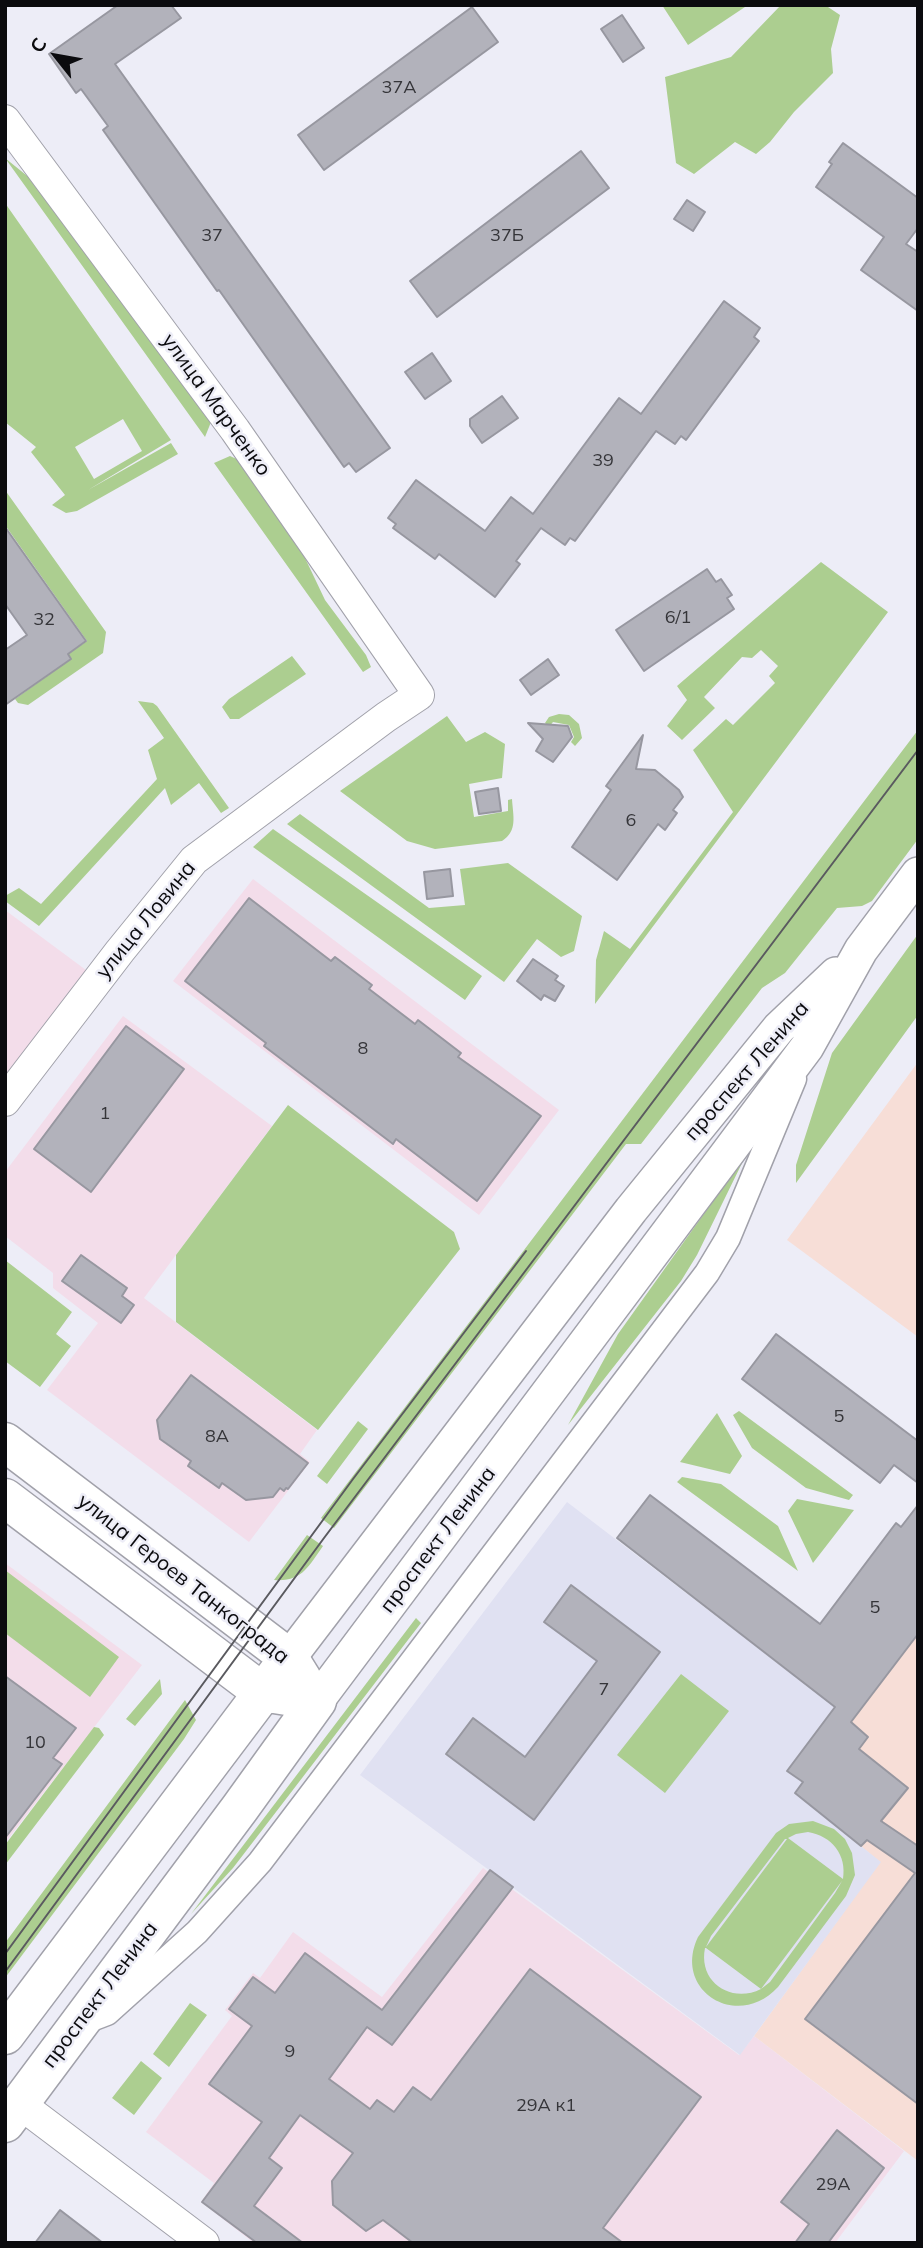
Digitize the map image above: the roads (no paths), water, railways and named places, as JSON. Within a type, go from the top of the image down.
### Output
[{"type":"main road","name":"проспект Ленина","points":[[10,2107],[77,2025],[807,1047],[860,950],[918,874]]},
{"type":"main road","name":"проспект Ленина","points":[[5,2035],[262,1692],[631,1210],[779,1028],[860,950]]},
{"type":"main road","name":"улица Героев Танкограда","points":[[5,1442],[289,1658],[317,1701]]},
{"type":"main road","name":"улица Героев Танкограда","points":[[5,1497],[262,1692],[317,1701]]},
{"type":"street","name":"улица Марченко","points":[[5,120],[235,430],[419,695]]},
{"type":"street","name":"улица Ловина","points":[[5,1101],[194,860],[419,695]]},
{"type":"street","points":[[77,2025],[107,2013],[197,1932],[260,1862],[707,1273],[728,1238],[807,1047]]},
{"type":"street","points":[[10,2107],[204,2243]]},
{"type":"tram line","points":[[5,1972],[324,1538],[918,750]]},
{"type":"tram line","points":[[5,1954],[353,1479],[526,1251]]}]
